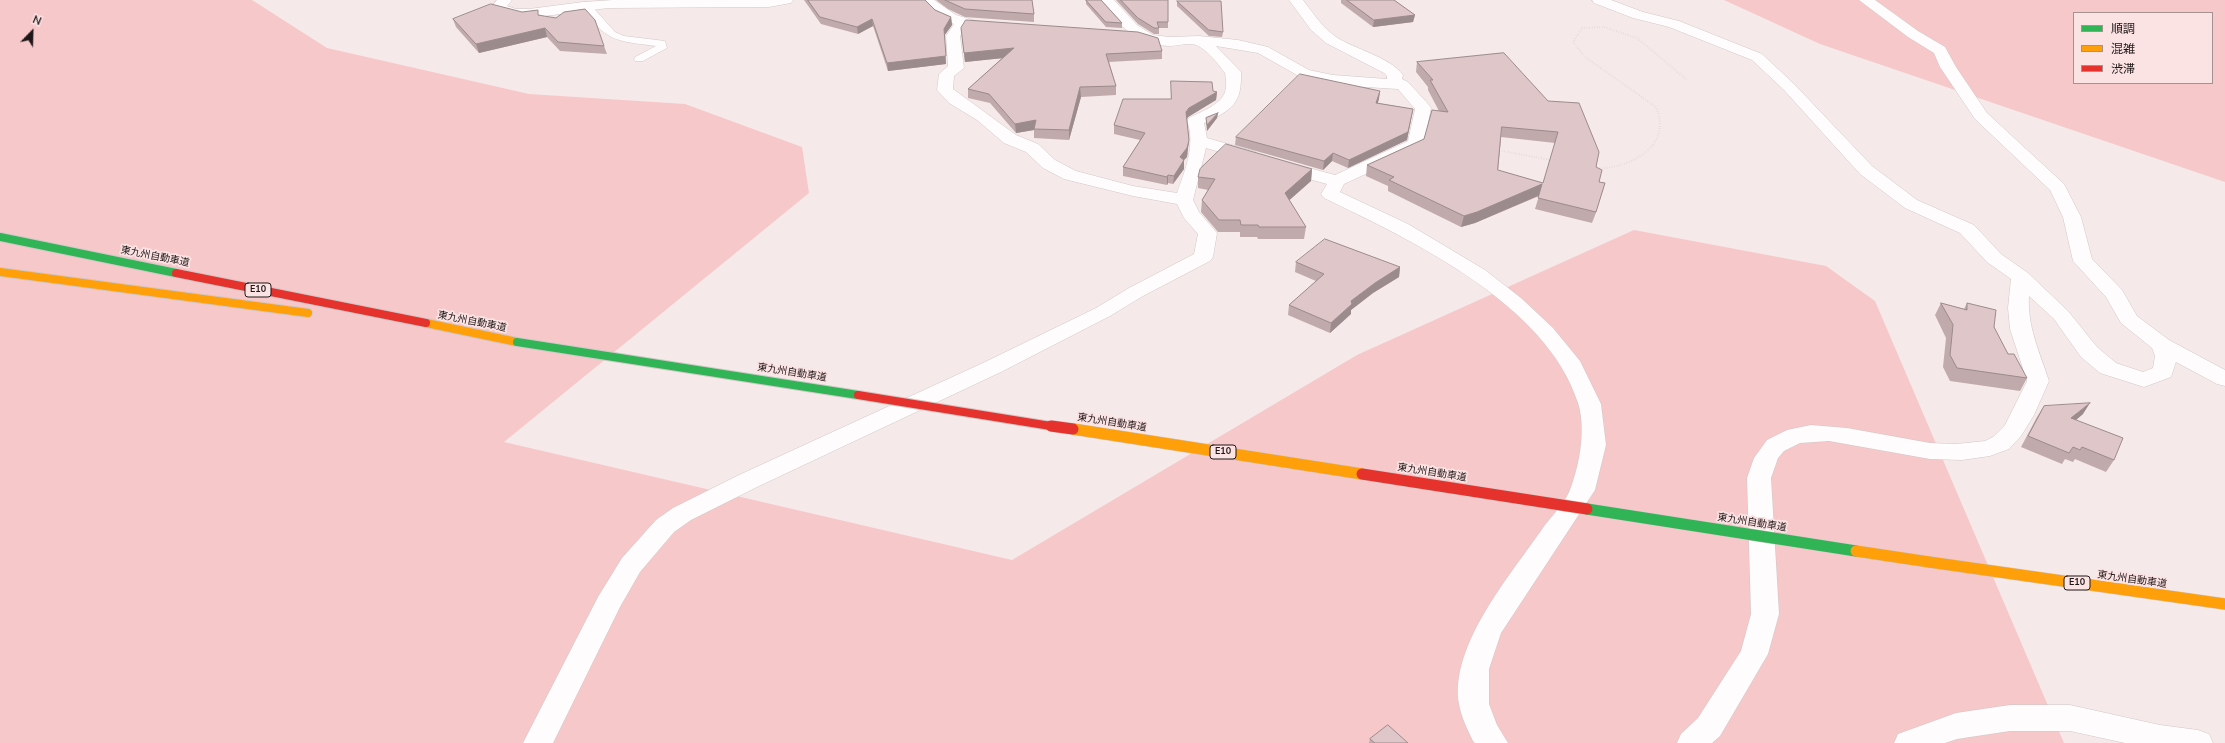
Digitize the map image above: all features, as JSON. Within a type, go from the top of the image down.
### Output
[{"type":"highway","points":[[0,228],[279,286],[371,312]]},
{"type":"highway","name":"東九州自動車道","points":[[0,237],[517,342],[1929,562],[2225,604]]},
{"type":"highway","points":[[0,272],[319,315]]},
{"type":"highway","points":[[375,322],[517,342]]},
{"type":"street","points":[[506,0],[499,6],[511,14],[531,13],[585,5],[650,2],[757,2],[786,0]]},
{"type":"street","points":[[926,0],[942,14],[962,22],[985,24]]},
{"type":"street","points":[[1106,0],[1140,34]]},
{"type":"street","points":[[1296,0],[1316,27],[1331,40],[1389,70],[1395,76],[1394,81],[1404,85],[1422,108],[1416,144],[1337,181],[1330,194],[1401,228],[1478,274],[1514,302],[1546,332],[1572,366],[1590,404],[1594,445],[1583,490],[1488,630],[1475,669],[1474,704],[1484,732],[1493,743]]},
{"type":"street","points":[[1599,0],[1638,15],[1674,24],[1757,57],[1789,87],[1866,170],[1910,204],[1967,229],[1994,258],[2021,277],[2061,315],[2089,352],[2108,368],[2144,380],[2163,372],[2166,356],[2161,344]]},
{"type":"street","points":[[1866,0],[1913,34],[1940,50],[1948,67],[1981,116],[2058,188],[2072,218],[2083,261],[2115,294],[2128,319],[2161,344],[2225,379]]},
{"type":"street","points":[[962,22],[953,36],[956,68],[947,74],[945,90],[955,100],[984,117],[1010,139],[1032,148],[1049,164],[1070,175],[1133,191],[1184,200]]},
{"type":"street","points":[[1117,33],[1140,34],[1152,39],[1172,42],[1199,40],[1238,44],[1263,50],[1304,74],[1334,80],[1404,85]]},
{"type":"street","points":[[538,743],[612,597],[631,565],[665,526],[682,514],[748,481],[993,367],[1103,312],[1136,292],[1202,257],[1208,233],[1191,214],[1184,200],[1199,141],[1200,127],[1195,121],[1210,114],[1225,103],[1233,92],[1233,72],[1216,53],[1199,40]]},
{"type":"street","points":[[1199,141],[1337,181]]},
{"type":"street","points":[[1692,743],[1709,727],[1754,654],[1765,614],[1759,478],[1766,457],[1778,442],[1800,434],[1830,433],[1917,450],[1953,452],[1980,450],[1999,444],[2010,434],[2038,381],[2021,329],[2018,308],[2021,277]]},
{"type":"street","points":[[1909,743],[1932,733],[1969,723],[2010,718],[2070,718],[2160,738],[2198,743]]},
{"type":"lane","points":[[585,5],[611,34],[622,39],[661,43],[662,48],[639,60]]},
{"type":"path","points":[[1592,168],[1612,168],[1632,162],[1659,137],[1661,114],[1656,107],[1585,57],[1573,42],[1582,28],[1604,28],[1637,38],[1686,79]]},
{"type":"path","points":[[1493,149],[1558,161]]},
{"type":"shaded area","points":[[0,0],[252,0],[327,48],[529,94],[685,104],[802,147],[809,193],[504,442],[1012,560],[1357,355],[1634,230],[1826,266],[1875,301],[2064,743],[0,743]]},
{"type":"shaded area","points":[[1724,0],[2225,0],[2225,182],[1820,44]]},
{"type":"building","points":[[808,0],[925,0],[935,10],[951,17],[944,29],[946,56],[887,63],[872,19],[857,27],[820,17]]},
{"type":"building","points":[[945,0],[1032,0],[1034,14],[965,9]]},
{"type":"building","points":[[1086,0],[1101,0],[1122,23],[1106,22]]},
{"type":"building","points":[[1121,0],[1168,0],[1168,22],[1157,22],[1159,28],[1154,28],[1138,18]]},
{"type":"building","points":[[1347,0],[1394,0],[1415,15],[1374,20]]},
{"type":"building","points":[[1177,1],[1221,1],[1223,32],[1209,30]]},
{"type":"building","points":[[491,4],[522,12],[538,10],[538,15],[556,18],[564,12],[585,9],[595,20],[604,46],[558,42],[545,28],[476,44],[453,19]]},
{"type":"building","points":[[966,20],[1138,32],[1158,38],[1162,51],[1106,54],[1116,86],[1080,87],[1069,130],[1034,129],[1036,120],[1015,124],[989,94],[968,89],[1014,48],[964,53],[961,28]]},
{"type":"building","points":[[1504,53],[1548,101],[1579,103],[1599,152],[1596,167],[1602,170],[1599,182],[1605,183],[1596,212],[1538,198],[1542,184],[1477,212],[1464,216],[1389,180],[1394,177],[1367,165],[1424,139],[1432,110],[1448,112],[1430,80],[1433,80],[1417,62]],"holes":[[[1502,127],[1558,132],[1543,183],[1498,170]]]},
{"type":"building","points":[[1300,74],[1380,91],[1376,103],[1413,109],[1408,132],[1349,160],[1333,153],[1324,161],[1236,137]]},
{"type":"building","points":[[1171,81],[1212,82],[1213,91],[1217,92],[1189,108],[1186,112],[1189,140],[1187,148],[1180,157],[1184,160],[1174,176],[1168,175],[1167,177],[1123,167],[1145,133],[1114,125],[1123,99],[1171,99]]},
{"type":"building","points":[[1218,113],[1207,125],[1206,118]]},
{"type":"building","points":[[1226,144],[1312,169],[1285,193],[1306,227],[1259,227],[1258,225],[1241,225],[1240,220],[1219,220],[1202,200],[1215,179],[1198,177],[1200,169]]},
{"type":"building","points":[[1325,239],[1400,267],[1351,301],[1352,304],[1331,323],[1289,305],[1324,274],[1296,262]]},
{"type":"building","points":[[1941,303],[1967,310],[1967,303],[1996,310],[1994,327],[2008,354],[2014,354],[2027,378],[1957,368],[1950,355],[1953,325]]},
{"type":"building","points":[[2090,403],[2071,418],[2123,438],[2114,460],[2082,447],[2080,450],[2073,447],[2069,453],[2028,436],[2044,406]]},
{"type":"building","points":[[1388,725],[1408,743],[1375,743],[1370,739]]},
{"type":"traffic: fast","points":[[0,237],[176,273]]},
{"type":"traffic: fast","points":[[517,342],[858,395]]},
{"type":"traffic: fast","points":[[1587,509],[1856,551]]},
{"type":"traffic: slow","points":[[0,272],[308,313]]},
{"type":"traffic: slow","points":[[426,323],[517,342]]},
{"type":"traffic: slow","points":[[1073,429],[1362,474]]},
{"type":"traffic: slow","points":[[1856,551],[1929,562]]},
{"type":"traffic: slow","points":[[1929,562],[2225,604]]},
{"type":"traffic: jam","points":[[176,273],[426,323]]},
{"type":"traffic: jam","points":[[858,395],[1073,429]]},
{"type":"traffic: jam","points":[[1362,474],[1587,509]]}]
